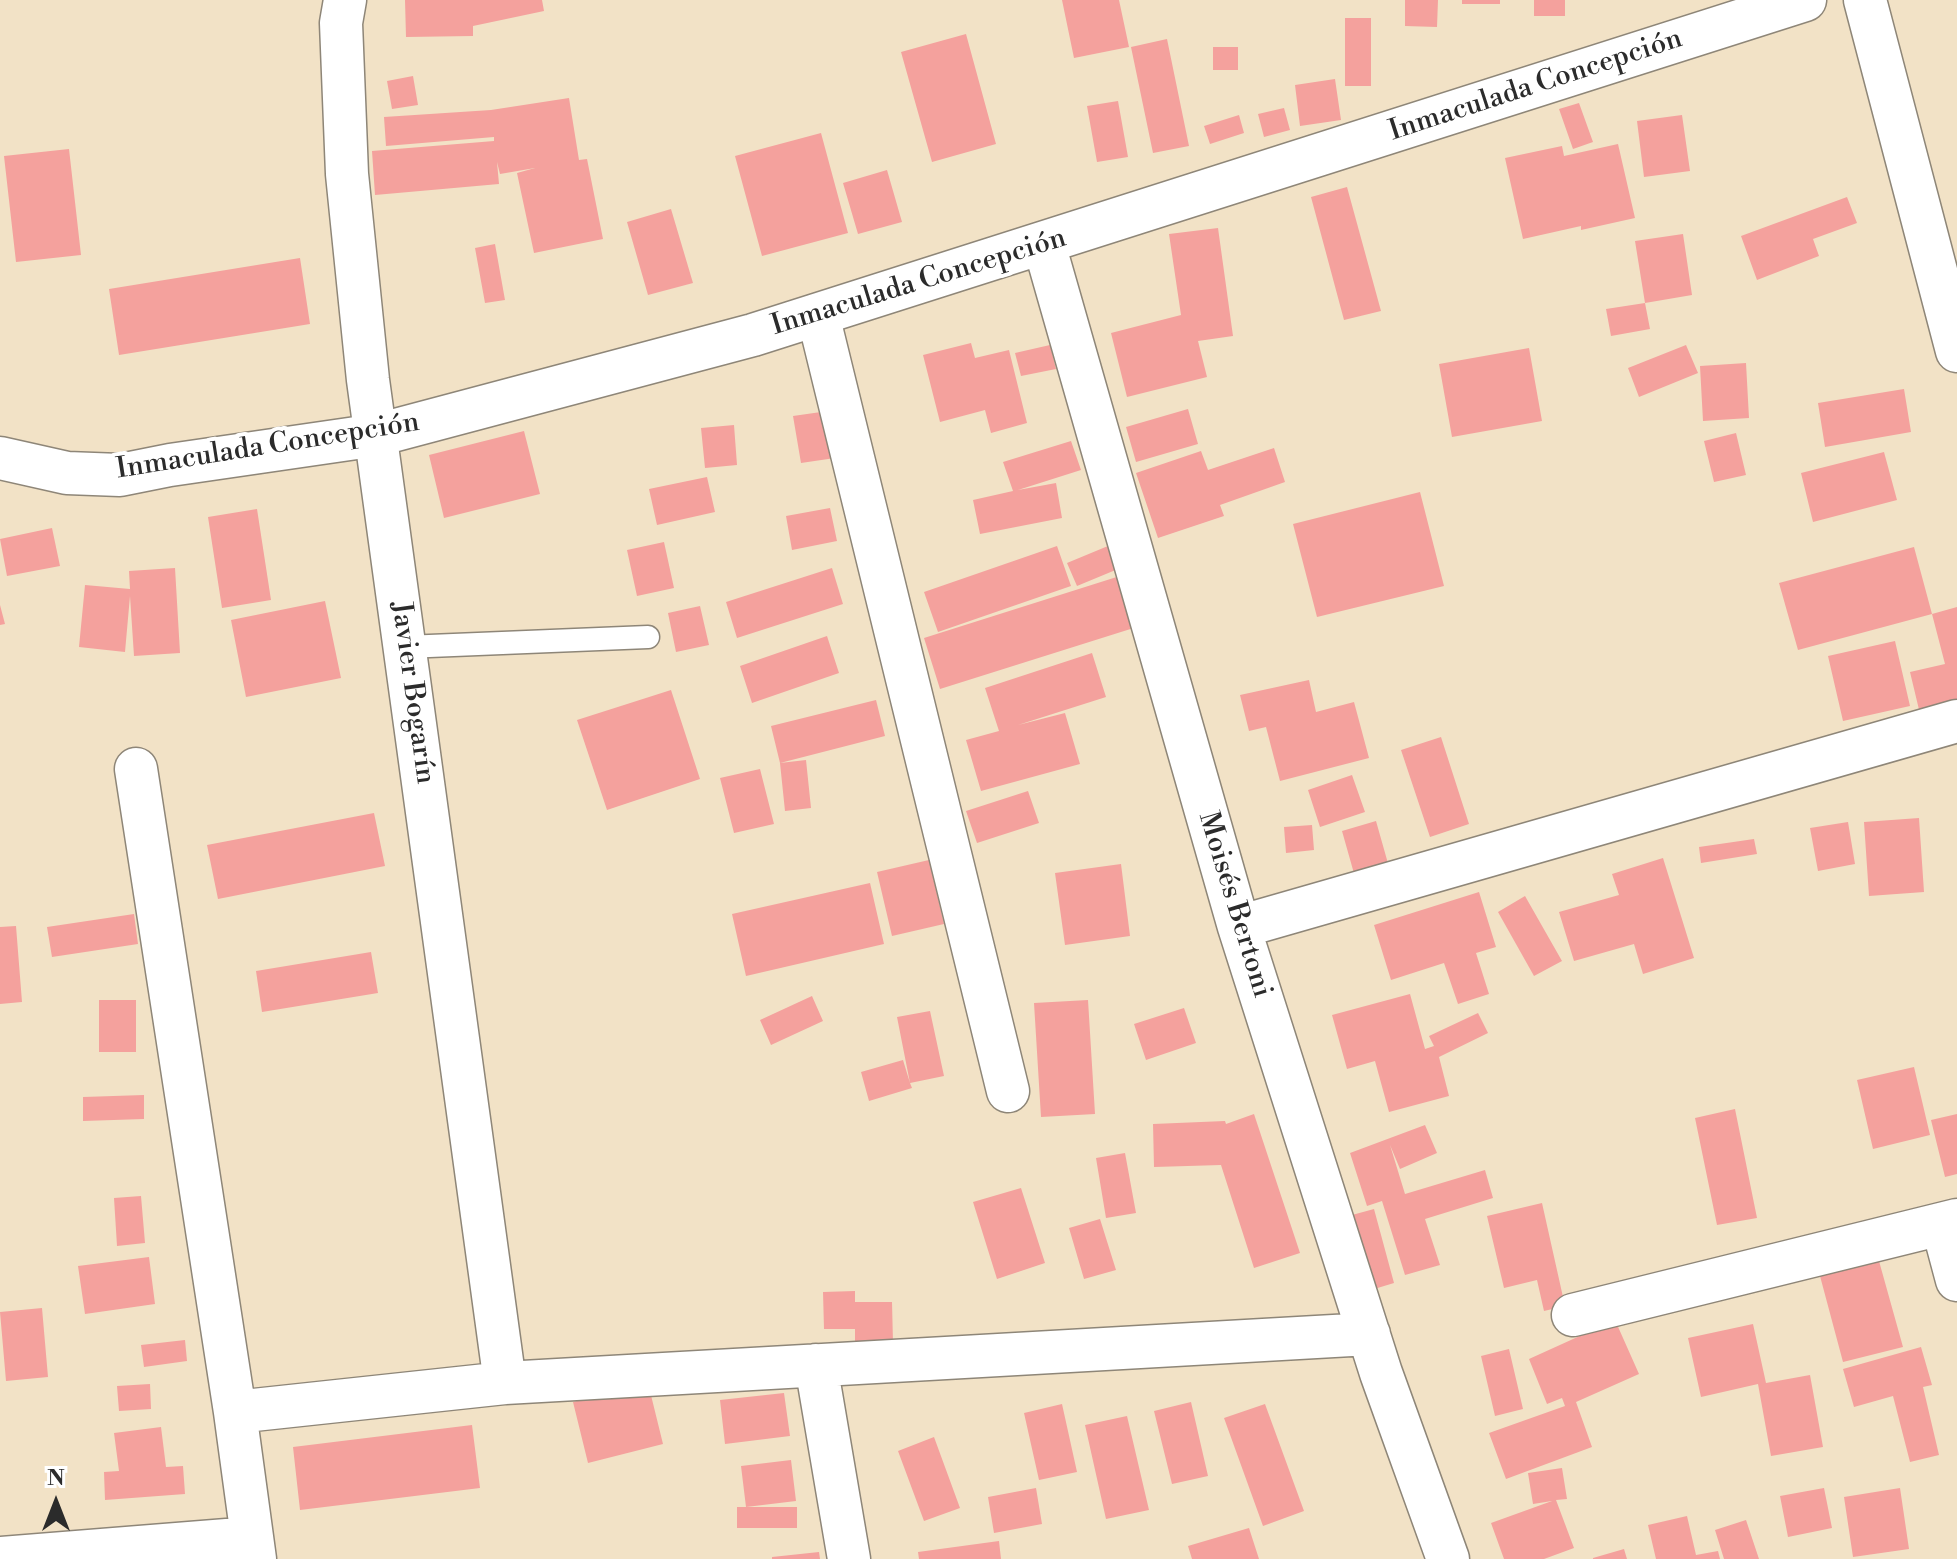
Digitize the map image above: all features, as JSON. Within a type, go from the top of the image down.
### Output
[{"type":"street","name":"Javier Bogarín","points":[[345,0],[341,23],[347,174],[368,380],[505,1383]]},
{"type":"street","name":"Inmaculada Concepción","points":[[7,460],[67,473],[120,475],[377,435],[753,335],[1805,0]]},
{"type":"street","points":[[1865,0],[1957,351]]},
{"type":"street","name":"Moisés Bertoni","points":[[1044,244],[1239,927],[1369,1334],[1448,1559]]},
{"type":"street","points":[[818,315],[1008,1091]]},
{"type":"street","points":[[1239,927],[1957,721]]},
{"type":"street","points":[[0,1558],[253,1549],[235,1412],[136,769]]},
{"type":"street","points":[[1573,1315],[1950,1222],[1957,1280]]},
{"type":"street","points":[[235,1412],[505,1383],[1369,1334]]},
{"type":"street","points":[[816,1365],[849,1559]]},
{"type":"lane","points":[[405,647],[648,637]]},
{"type":"building","points":[[405,0],[542,0],[544,11],[473,26],[473,36],[406,37]]},
{"type":"building","points":[[1062,0],[1119,0],[1129,47],[1074,58]]},
{"type":"building","points":[[1405,0],[1438,0],[1437,27],[1405,26]]},
{"type":"building","points":[[1462,0],[1500,0],[1500,4],[1462,4]]},
{"type":"building","points":[[1534,0],[1565,0],[1565,16],[1534,16]]},
{"type":"building","points":[[1345,18],[1371,18],[1371,86],[1345,86]]},
{"type":"building","points":[[966,34],[996,144],[932,162],[901,52]]},
{"type":"building","points":[[1167,39],[1189,146],[1153,153],[1131,47]]},
{"type":"building","points":[[1213,47],[1238,47],[1238,70],[1213,70]]},
{"type":"building","points":[[413,76],[418,105],[392,109],[387,81]]},
{"type":"building","points":[[1335,79],[1341,120],[1300,126],[1295,85]]},
{"type":"building","points":[[569,98],[579,160],[587,159],[603,239],[534,253],[517,173],[535,168],[500,174],[497,162],[499,184],[375,195],[372,151],[494,141],[494,137],[386,146],[384,117],[491,110]]},
{"type":"building","points":[[1118,101],[1128,157],[1097,162],[1087,106]]},
{"type":"building","points":[[1579,103],[1593,142],[1573,149],[1559,109]]},
{"type":"building","points":[[1284,108],[1290,130],[1264,137],[1258,114]]},
{"type":"building","points":[[1239,115],[1244,133],[1210,144],[1204,126]]},
{"type":"building","points":[[1682,115],[1690,171],[1644,177],[1637,121]]},
{"type":"building","points":[[821,133],[848,233],[762,256],[735,156]]},
{"type":"building","points":[[1618,144],[1635,218],[1523,239],[1505,158],[1562,146],[1564,156]]},
{"type":"building","points":[[69,149],[81,255],[16,262],[4,156]]},
{"type":"building","points":[[887,170],[902,222],[858,234],[843,183]]},
{"type":"building","points":[[1347,187],[1381,311],[1344,320],[1311,197]]},
{"type":"building","points":[[1847,197],[1857,223],[1813,239],[1819,256],[1757,280],[1741,236]]},
{"type":"building","points":[[671,209],[693,283],[648,295],[627,222]]},
{"type":"building","points":[[1218,228],[1233,336],[1198,341],[1207,377],[1127,397],[1111,333],[1181,315],[1169,234]]},
{"type":"building","points":[[1683,234],[1692,295],[1645,303],[1635,241]]},
{"type":"building","points":[[495,244],[505,300],[485,303],[475,248]]},
{"type":"building","points":[[300,258],[310,324],[119,355],[109,289]]},
{"type":"building","points":[[1645,303],[1650,329],[1611,336],[1606,309]]},
{"type":"building","points":[[971,343],[975,358],[1009,350],[1027,423],[991,433],[985,410],[940,422],[923,355]]},
{"type":"building","points":[[1050,345],[1056,369],[1021,376],[1015,353]]},
{"type":"building","points":[[1686,345],[1698,373],[1639,397],[1628,368]]},
{"type":"building","points":[[1529,348],[1542,421],[1452,437],[1439,364]]},
{"type":"building","points":[[1746,363],[1749,418],[1703,421],[1700,366]]},
{"type":"building","points":[[1904,389],[1911,432],[1825,447],[1818,403]]},
{"type":"building","points":[[1188,409],[1198,444],[1136,462],[1126,427]]},
{"type":"building","points":[[828,411],[835,458],[801,463],[793,416]]},
{"type":"building","points":[[734,425],[737,465],[705,468],[701,428]]},
{"type":"building","points":[[524,431],[540,494],[444,518],[429,455]]},
{"type":"building","points":[[1736,433],[1746,475],[1714,482],[1704,441]]},
{"type":"building","points":[[1071,441],[1081,470],[1018,490],[1056,483],[1062,518],[980,534],[973,500],[1013,491],[1003,462]]},
{"type":"building","points":[[1274,448],[1285,482],[1220,505],[1224,516],[1158,538],[1136,473],[1201,451],[1208,470]]},
{"type":"building","points":[[1884,452],[1897,500],[1813,522],[1801,473]]},
{"type":"building","points":[[707,477],[715,512],[657,525],[649,489]]},
{"type":"building","points":[[1420,492],[1444,586],[1317,617],[1293,524]]},
{"type":"building","points":[[830,508],[837,541],[792,550],[786,516]]},
{"type":"building","points":[[257,509],[271,600],[222,608],[208,517]]},
{"type":"building","points":[[52,528],[60,566],[7,576],[0,539]]},
{"type":"building","points":[[1120,541],[1130,564],[1077,586],[1067,563]]},
{"type":"building","points":[[664,542],[674,588],[637,596],[627,550]]},
{"type":"building","points":[[1057,546],[1071,586],[938,632],[924,592]]},
{"type":"building","points":[[1914,547],[1932,614],[1798,650],[1779,583]]},
{"type":"building","points":[[175,568],[180,653],[134,656],[130,596],[125,652],[79,647],[85,585],[130,589],[129,571]]},
{"type":"building","points":[[832,568],[843,604],[737,638],[726,602]]},
{"type":"building","points":[[1123,575],[1140,626],[940,689],[924,638]]},
{"type":"building","points":[[325,601],[341,678],[246,697],[231,620]]},
{"type":"building","points":[[0,605],[5,624],[0,625]]},
{"type":"building","points":[[700,606],[709,645],[676,652],[668,613]]},
{"type":"building","points":[[1957,607],[1957,709],[1921,718],[1910,672],[1945,664],[1932,614]]},
{"type":"building","points":[[827,636],[839,673],[752,703],[740,666]]},
{"type":"building","points":[[1895,641],[1910,706],[1843,721],[1828,656]]},
{"type":"building","points":[[1092,653],[1106,697],[1018,725],[1065,713],[1080,764],[981,791],[966,740],[999,731],[985,688]]},
{"type":"building","points":[[1309,680],[1316,712],[1354,702],[1369,758],[1280,781],[1266,727],[1249,731],[1240,695]]},
{"type":"building","points":[[671,690],[700,779],[607,810],[577,720]]},
{"type":"building","points":[[876,700],[885,736],[780,763],[771,726]]},
{"type":"building","points":[[1441,737],[1469,824],[1430,837],[1401,750]]},
{"type":"building","points":[[806,760],[811,808],[785,811],[780,763]]},
{"type":"building","points":[[760,769],[774,824],[734,833],[720,778]]},
{"type":"building","points":[[1352,775],[1365,812],[1320,827],[1308,790]]},
{"type":"building","points":[[1028,791],[1039,823],[977,843],[966,811]]},
{"type":"building","points":[[374,813],[385,866],[218,899],[207,845]]},
{"type":"building","points":[[1919,818],[1924,892],[1869,896],[1864,822]]},
{"type":"building","points":[[1376,821],[1389,867],[1355,877],[1342,831]]},
{"type":"building","points":[[1848,822],[1855,864],[1818,871],[1810,828]]},
{"type":"building","points":[[1312,825],[1314,850],[1286,853],[1284,827]]},
{"type":"building","points":[[1754,839],[1757,854],[1701,863],[1699,847]]},
{"type":"building","points":[[1663,858],[1694,958],[1643,974],[1634,944],[1574,961],[1559,912],[1619,895],[1612,874]]},
{"type":"building","points":[[929,860],[944,924],[892,936],[877,872]]},
{"type":"building","points":[[1121,864],[1130,936],[1065,945],[1055,873]]},
{"type":"building","points":[[870,883],[884,944],[746,976],[732,914]]},
{"type":"building","points":[[1479,892],[1496,947],[1476,953],[1489,994],[1458,1004],[1444,963],[1391,980],[1374,925]]},
{"type":"building","points":[[1525,896],[1562,961],[1534,976],[1498,912]]},
{"type":"building","points":[[134,914],[138,944],[52,957],[47,927]]},
{"type":"building","points":[[16,926],[22,1002],[0,1004],[0,927]]},
{"type":"building","points":[[371,952],[378,993],[262,1012],[256,971]]},
{"type":"building","points":[[1410,994],[1425,1049],[1434,1046],[1429,1036],[1478,1013],[1488,1033],[1439,1057],[1449,1096],[1389,1112],[1375,1061],[1347,1069],[1332,1015]]},
{"type":"building","points":[[812,996],[823,1021],[771,1045],[760,1020]]},
{"type":"building","points":[[99,1000],[136,1000],[136,1052],[99,1052]]},
{"type":"building","points":[[1088,1000],[1095,1114],[1041,1117],[1034,1003]]},
{"type":"building","points":[[1184,1008],[1196,1043],[1146,1060],[1134,1024]]},
{"type":"building","points":[[930,1011],[944,1076],[910,1083],[897,1017]]},
{"type":"building","points":[[903,1060],[912,1088],[869,1101],[861,1072]]},
{"type":"building","points":[[1914,1067],[1930,1135],[1873,1149],[1857,1080]]},
{"type":"building","points":[[144,1095],[144,1119],[83,1121],[83,1097]]},
{"type":"building","points":[[1735,1109],[1757,1218],[1717,1225],[1695,1118]]},
{"type":"building","points":[[1254,1114],[1300,1253],[1254,1268],[1221,1165],[1154,1167],[1153,1124],[1225,1121],[1226,1124]]},
{"type":"building","points":[[1957,1114],[1957,1174],[1945,1177],[1931,1120]]},
{"type":"building","points":[[1425,1125],[1437,1153],[1400,1169],[1390,1145],[1405,1194],[1485,1170],[1493,1198],[1425,1219],[1440,1265],[1405,1275],[1382,1201],[1367,1206],[1350,1153]]},
{"type":"building","points":[[1125,1153],[1136,1213],[1106,1218],[1096,1158]]},
{"type":"building","points":[[1021,1188],[1045,1263],[997,1279],[973,1202]]},
{"type":"building","points":[[141,1196],[145,1243],[117,1246],[114,1198]]},
{"type":"building","points":[[1542,1203],[1565,1306],[1544,1311],[1537,1280],[1504,1288],[1487,1216]]},
{"type":"building","points":[[1374,1209],[1394,1283],[1361,1293],[1341,1218]]},
{"type":"building","points":[[1100,1219],[1116,1270],[1084,1279],[1069,1228]]},
{"type":"building","points":[[149,1257],[155,1304],[85,1314],[78,1266]]},
{"type":"building","points":[[1879,1261],[1903,1347],[1843,1362],[1820,1276]]},
{"type":"building","points":[[855,1291],[855,1302],[892,1302],[893,1343],[855,1344],[855,1329],[824,1329],[823,1292]]},
{"type":"building","points":[[42,1308],[48,1377],[6,1381],[0,1312]]},
{"type":"building","points":[[1615,1320],[1639,1374],[1576,1402],[1592,1447],[1506,1479],[1489,1433],[1565,1406],[1562,1398],[1547,1404],[1529,1359]]},
{"type":"building","points":[[1753,1324],[1766,1383],[1810,1375],[1823,1447],[1771,1456],[1758,1384],[1701,1397],[1688,1338]]},
{"type":"building","points":[[185,1340],[187,1361],[144,1367],[141,1345]]},
{"type":"building","points":[[1921,1347],[1932,1385],[1923,1387],[1939,1455],[1910,1462],[1893,1396],[1854,1407],[1843,1369]]},
{"type":"building","points":[[1509,1349],[1523,1409],[1495,1416],[1481,1356]]},
{"type":"building","points":[[648,1383],[663,1444],[588,1463],[573,1402]]},
{"type":"building","points":[[150,1384],[151,1409],[119,1411],[117,1386]]},
{"type":"building","points":[[784,1393],[790,1436],[725,1444],[720,1400]]},
{"type":"building","points":[[1191,1402],[1208,1476],[1172,1484],[1154,1411]]},
{"type":"building","points":[[1062,1404],[1077,1472],[1039,1480],[1024,1413]]},
{"type":"building","points":[[1265,1404],[1304,1511],[1263,1526],[1224,1418]]},
{"type":"building","points":[[1127,1416],[1149,1510],[1106,1519],[1085,1425]]},
{"type":"building","points":[[472,1425],[480,1488],[300,1510],[293,1447]]},
{"type":"building","points":[[161,1427],[166,1467],[183,1466],[185,1494],[105,1500],[104,1472],[119,1471],[114,1433]]},
{"type":"building","points":[[934,1437],[960,1508],[924,1521],[898,1451]]},
{"type":"building","points":[[791,1460],[796,1501],[746,1507],[741,1466]]},
{"type":"building","points":[[1562,1468],[1567,1499],[1556,1500],[1574,1548],[1544,1559],[1504,1559],[1491,1523],[1552,1501],[1533,1504],[1528,1473]]},
{"type":"building","points":[[1036,1488],[1042,1524],[994,1533],[988,1497]]},
{"type":"building","points":[[1824,1488],[1832,1528],[1788,1537],[1780,1496]]},
{"type":"building","points":[[1900,1488],[1909,1549],[1853,1557],[1844,1497]]},
{"type":"building","points":[[737,1507],[797,1507],[797,1528],[737,1528]]},
{"type":"building","points":[[1687,1516],[1696,1555],[1718,1551],[1720,1559],[1656,1559],[1648,1525]]},
{"type":"building","points":[[1746,1520],[1759,1559],[1724,1559],[1715,1530]]},
{"type":"building","points":[[1249,1528],[1259,1559],[1192,1559],[1188,1546]]},
{"type":"building","points":[[999,1541],[1001,1559],[919,1559],[918,1552]]},
{"type":"building","points":[[1624,1549],[1627,1559],[1593,1559],[1593,1558]]},
{"type":"building","points":[[819,1552],[820,1559],[772,1559],[772,1557]]}]
